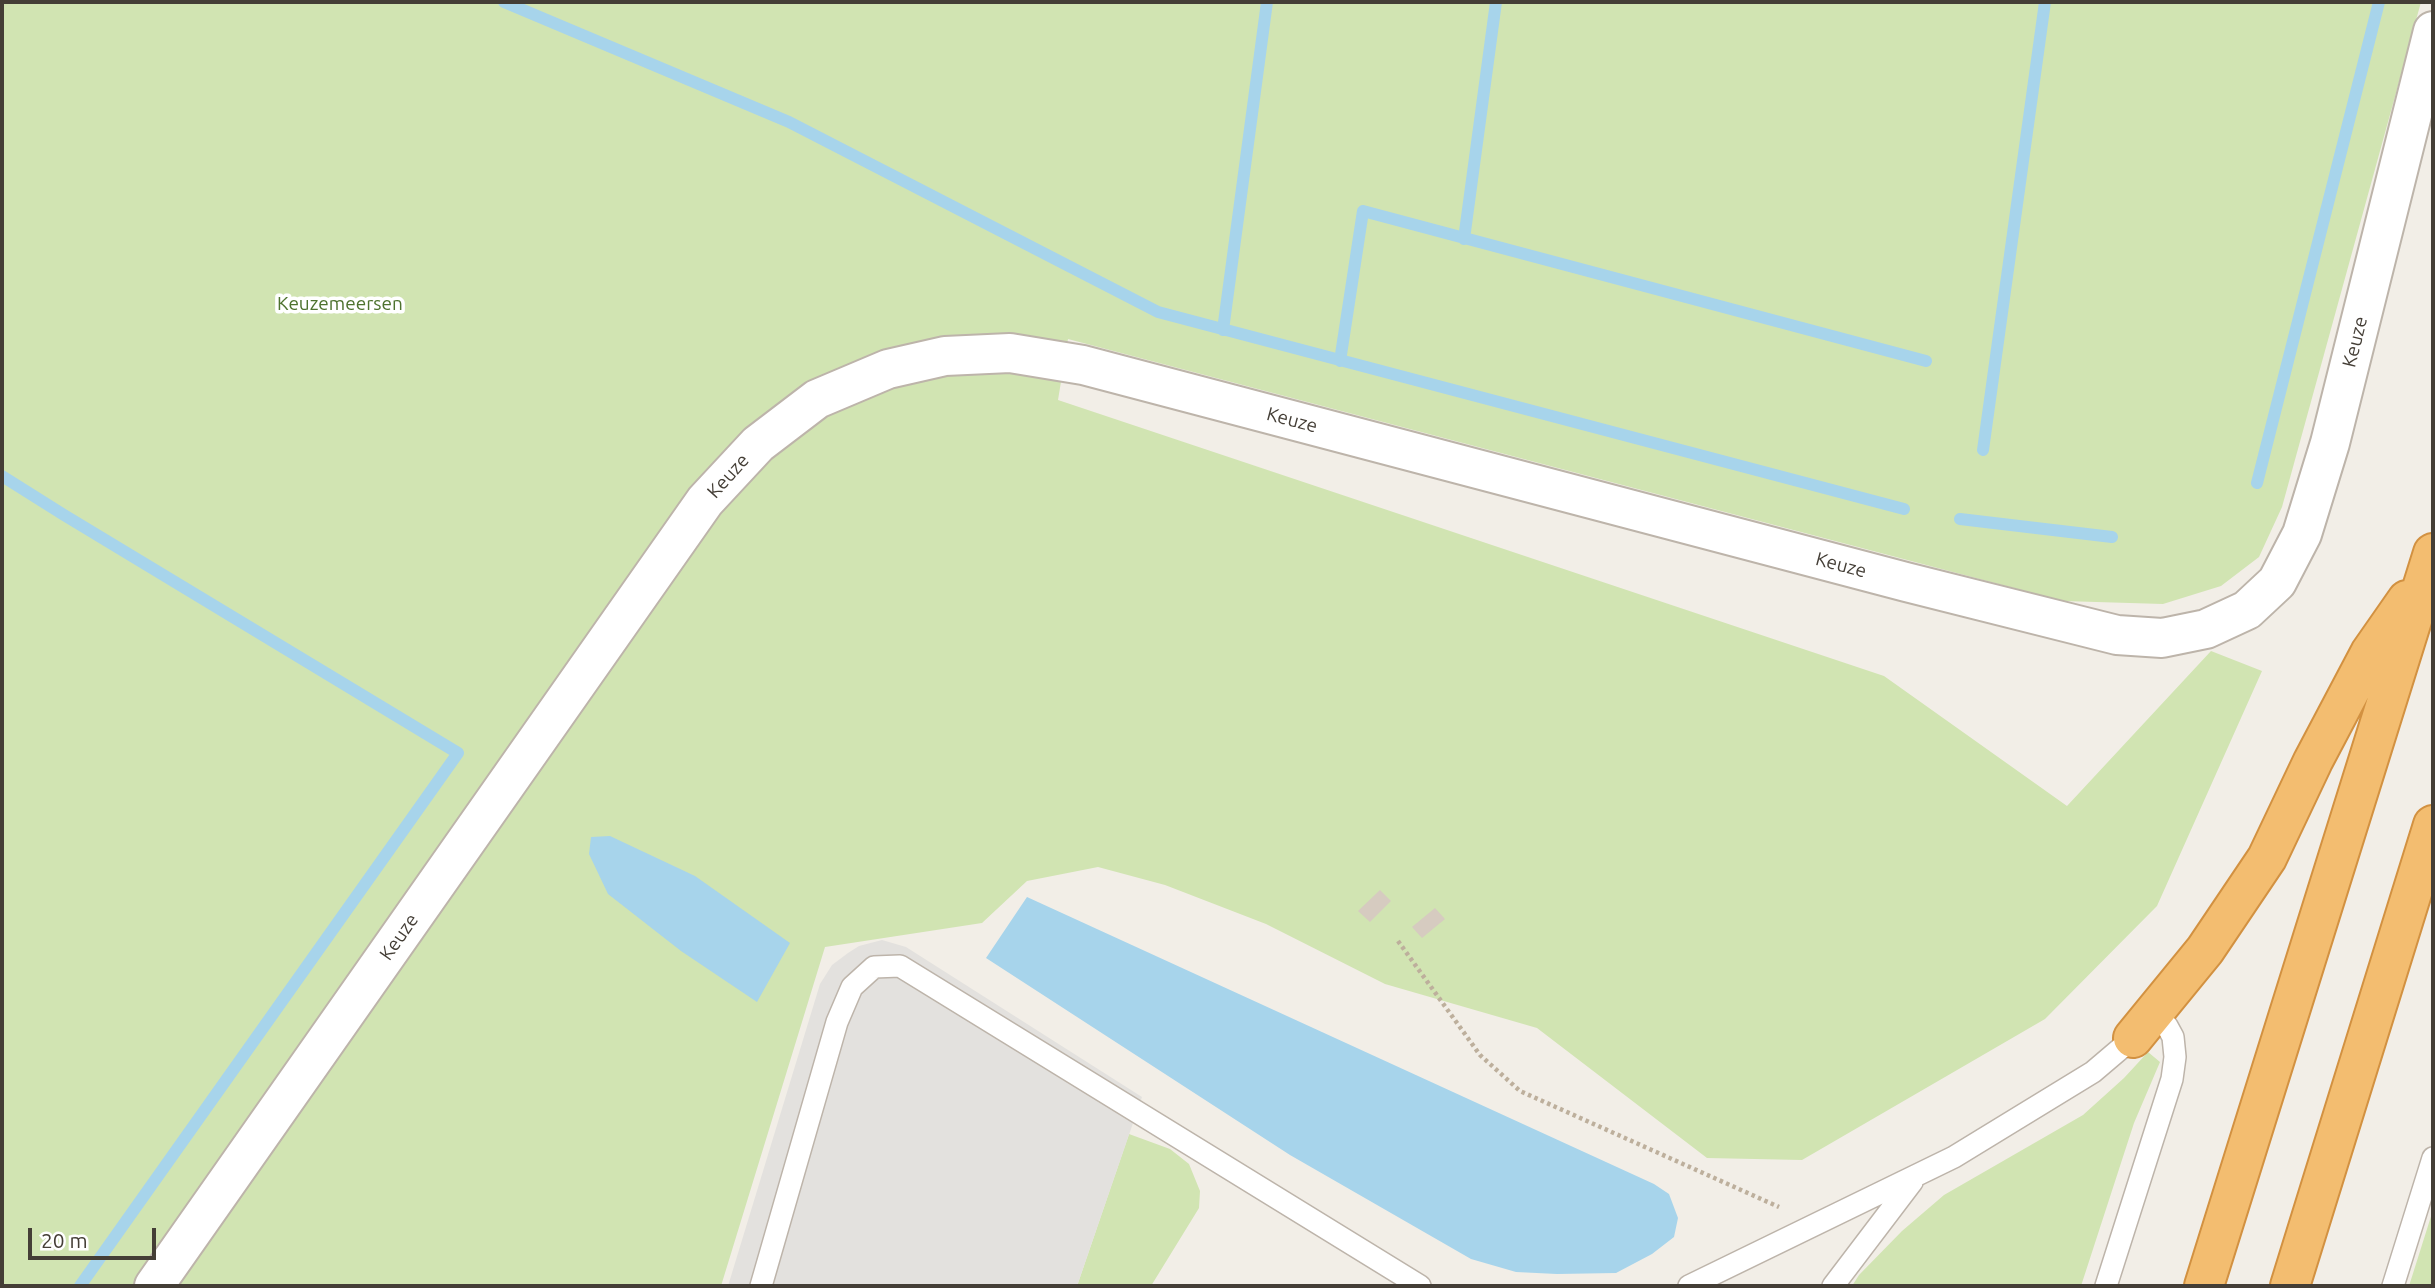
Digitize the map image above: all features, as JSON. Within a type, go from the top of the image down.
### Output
[{"type":"highway","points":[[2143,1026],[2205,950],[2267,858],[2313,761],[2370,653],[2431,562]]},
{"type":"highway","points":[[2204,1286],[2431,562]]},
{"type":"highway","points":[[2290,1286],[2433,825]]},
{"type":"street","name":"Keuze","points":[[154,1286],[705,501],[758,444],[817,399],[888,369],[945,356],[1010,354],[1083,365],[2116,635],[2162,638],[2206,629],[2247,610],[2277,582],[2302,534],[2330,443],[2433,31]]},
{"type":"lane","points":[[761,1286],[837,1022],[852,987],[874,967],[900,966],[1420,1286]]},
{"type":"lane","points":[[1689,1286],[1954,1157],[2093,1072],[2143,1026],[2167,1026],[2173,1037],[2175,1057],[2172,1079],[2106,1286]]},
{"type":"lane","points":[[2393,1286],[2433,1158]]},
{"type":"lane","points":[[1833,1286],[1916,1177]]},
{"type":"path","points":[[1398,941],[1480,1055],[1520,1091],[1817,1224]]},
{"type":"green space","name":"Keuzemeersen","points":[[2,2],[2421,2],[2282,507],[2259,557],[2221,586],[2163,604],[2063,601],[1068,339],[1058,400],[1884,676],[2067,806],[2211,651],[2262,671],[2157,906],[2045,1019],[1802,1160],[1707,1158],[1537,1028],[1385,984],[1266,924],[1165,885],[1098,867],[1027,881],[982,923],[825,947],[721,1286],[2,1286]]},
{"type":"green space","points":[[2148,1052],[2160,1062],[2134,1123],[2081,1286],[1852,1286],[1859,1275],[1902,1231],[1944,1195],[2083,1115]]},
{"type":"green space","points":[[1129,1134],[1170,1149],[1189,1164],[1200,1191],[1199,1208],[1151,1286],[1077,1286]]},
{"type":"green space","points":[[2433,1210],[2433,1286],[2409,1286]]},
{"type":"shaded area","points":[[882,940],[906,947],[1142,1097],[1077,1286],[728,1286],[820,984],[832,965],[848,953],[859,946]]},
{"type":"water","points":[[610,836],[695,876],[790,943],[757,1002],[681,951],[608,894],[589,854],[591,837]]},
{"type":"water","points":[[1027,897],[1654,1184],[1669,1194],[1678,1218],[1674,1237],[1652,1254],[1616,1273],[1516,1272],[1471,1259],[1290,1155],[986,958]]},
{"type":"building","points":[[1380,890],[1391,901],[1370,922],[1358,911]]},
{"type":"building","points":[[1435,908],[1445,919],[1422,938],[1412,927]]},
{"type":"waterway","points":[[504,2],[789,122],[1158,312],[1904,509]]},
{"type":"waterway","points":[[1223,330],[1267,2]]},
{"type":"waterway","points":[[1464,239],[1496,2]]},
{"type":"waterway","points":[[1983,450],[2045,2]]},
{"type":"waterway","points":[[2257,483],[2379,2]]},
{"type":"waterway","points":[[1340,361],[1363,211],[1926,361]]},
{"type":"waterway","points":[[2,476],[458,753],[80,1286]]},
{"type":"waterway","points":[[1960,519],[2112,537]]}]
